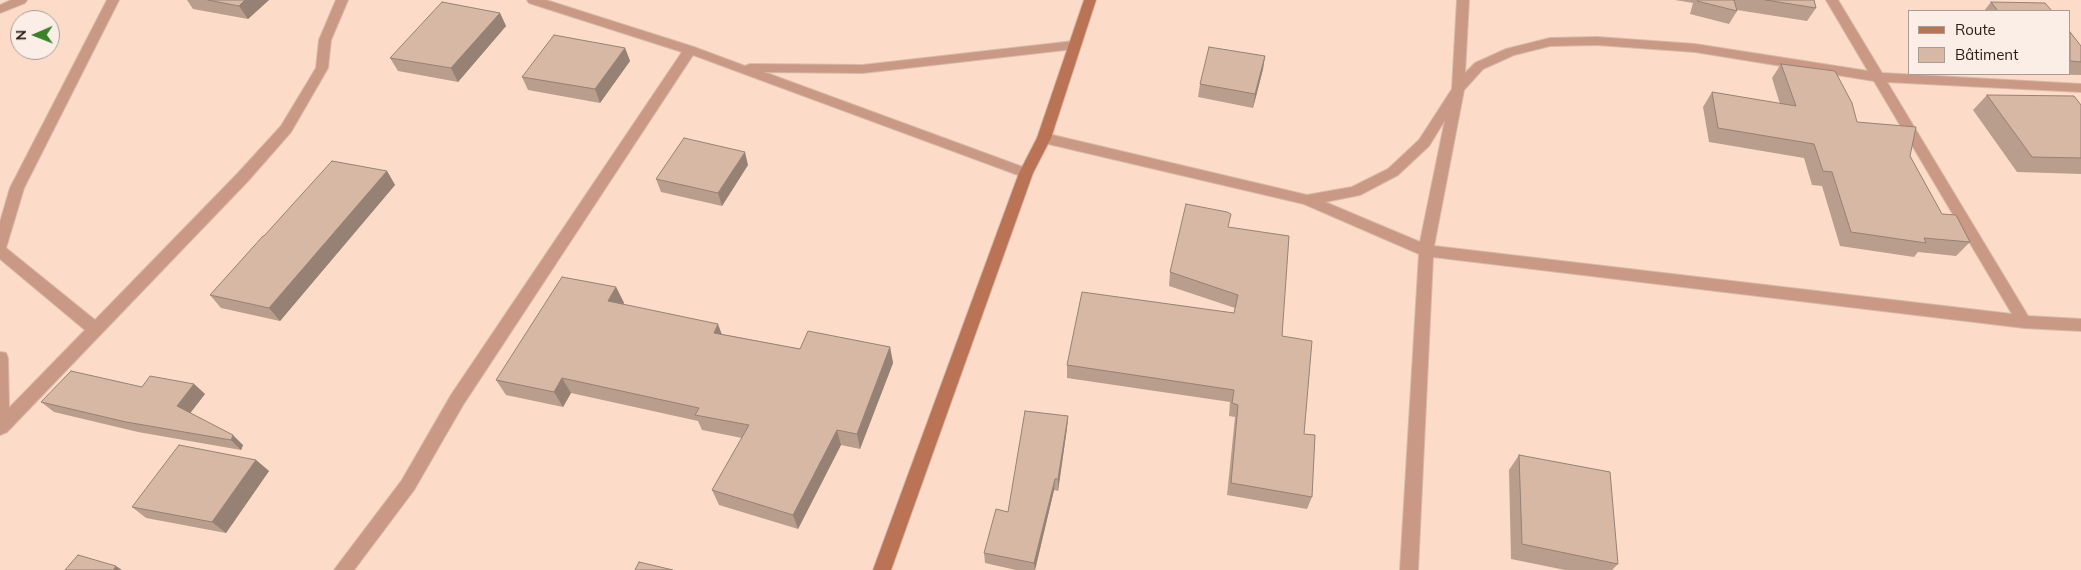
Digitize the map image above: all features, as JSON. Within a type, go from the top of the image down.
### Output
[{"type":"main road","points":[[882,570],[1026,173],[1044,138],[1090,0]]},
{"type":"street","points":[[0,9],[21,0]]},
{"type":"street","points":[[0,246],[17,188],[112,0]]},
{"type":"street","points":[[0,427],[243,177],[286,129],[322,68],[325,40],[342,0]]},
{"type":"street","points":[[533,0],[690,50],[1026,173]]},
{"type":"street","points":[[1409,570],[1426,251],[1458,89],[1463,0]]},
{"type":"street","points":[[1832,0],[2024,322]]},
{"type":"street","points":[[1307,200],[1355,191],[1393,172],[1424,143],[1458,89],[1479,66],[1510,52],[1550,42],[1597,41],[1694,48],[1878,77],[2081,88]]},
{"type":"street","points":[[739,68],[864,69],[1074,46]]},
{"type":"street","points":[[342,570],[408,485],[457,400],[690,50]]},
{"type":"street","points":[[1044,138],[1307,200],[1426,251],[2024,322],[2081,325]]},
{"type":"street","points":[[0,251],[95,329]]},
{"type":"street","points":[[0,358],[0,427]]},
{"type":"building","points":[[208,0],[245,0],[239,6]]},
{"type":"building","points":[[1734,0],[1737,11],[1697,1]]},
{"type":"building","points":[[1766,0],[1814,0],[1816,8]]},
{"type":"building","points":[[442,2],[500,13],[451,68],[390,58]]},
{"type":"building","points":[[1991,2],[2045,3],[2051,10],[1997,10]]},
{"type":"building","points":[[2071,33],[2081,46],[2081,62],[2071,61]]},
{"type":"building","points":[[554,35],[625,48],[595,89],[522,77]]},
{"type":"building","points":[[1209,47],[1265,56],[1255,94],[1200,84]]},
{"type":"building","points":[[1781,64],[1835,71],[1852,103],[1857,122],[1916,127],[1910,156],[1942,214],[1956,215],[1970,242],[1924,238],[1926,243],[1851,232],[1832,172],[1823,171],[1814,144],[1718,128],[1712,92],[1796,106]]},
{"type":"building","points":[[1987,95],[2074,96],[2081,105],[2081,158],[2032,157]]},
{"type":"building","points":[[684,138],[745,152],[718,193],[656,179]]},
{"type":"building","points":[[332,161],[387,171],[269,308],[210,295],[263,236]]},
{"type":"building","points":[[1186,204],[1231,214],[1228,227],[1289,236],[1282,336],[1312,341],[1304,434],[1315,435],[1312,497],[1231,483],[1238,405],[1232,403],[1234,390],[1067,365],[1082,292],[1234,313],[1238,295],[1170,272]]},
{"type":"building","points":[[562,277],[616,287],[608,301],[718,324],[714,333],[800,349],[808,331],[890,347],[857,434],[837,430],[793,515],[712,490],[749,425],[695,415],[699,408],[562,378],[554,392],[496,380]]},
{"type":"building","points":[[71,371],[142,387],[150,376],[194,384],[177,406],[233,435],[231,440],[126,422],[41,402]]},
{"type":"building","points":[[1025,411],[1068,416],[1058,479],[1055,479],[1034,563],[984,553],[996,509],[1008,512]]},
{"type":"building","points":[[179,445],[256,460],[212,522],[132,507]]},
{"type":"building","points":[[1519,455],[1610,472],[1618,564],[1522,544]]},
{"type":"building","points":[[78,555],[116,566],[113,570],[65,570]]},
{"type":"building","points":[[639,562],[673,570],[635,570]]}]
